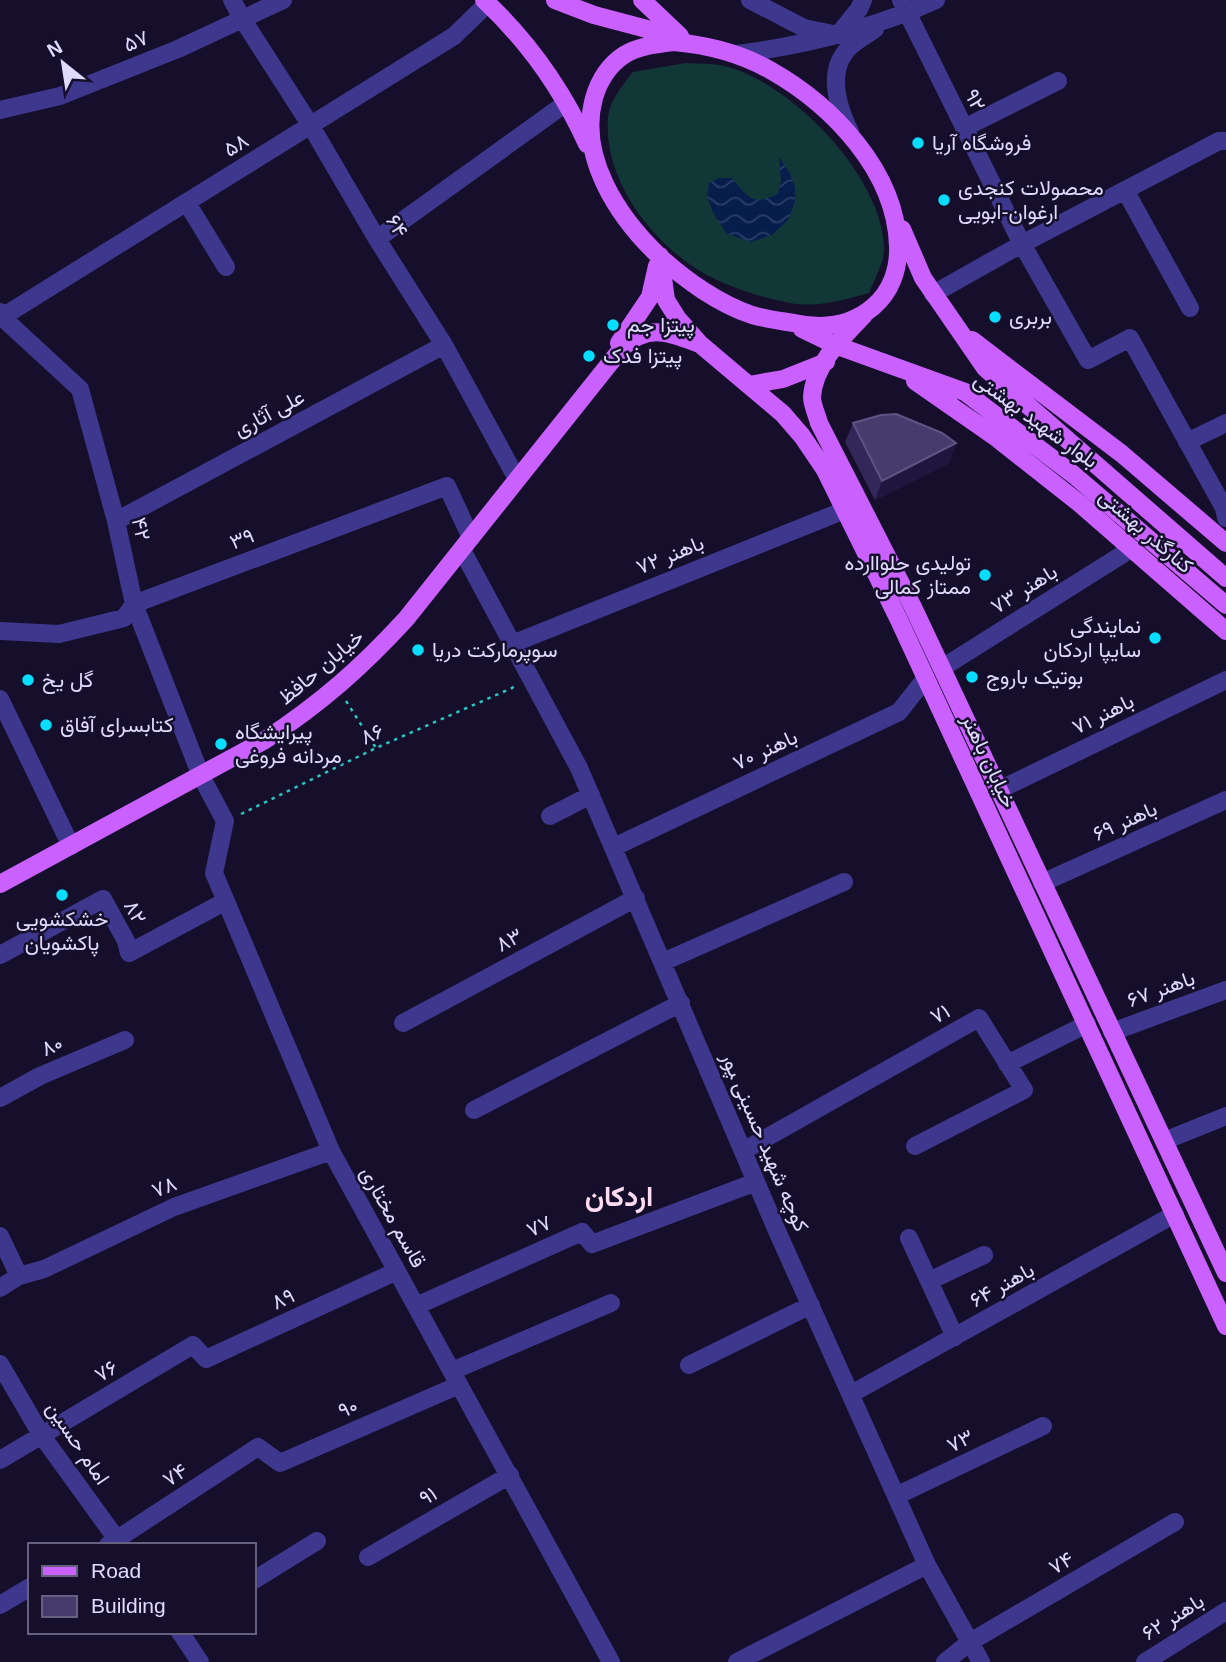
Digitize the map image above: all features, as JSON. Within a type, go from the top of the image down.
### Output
[{"type":"main road","points":[[555,0],[594,15],[737,54],[769,69],[830,113],[854,140],[875,170],[889,200]]},
{"type":"main road","points":[[642,0],[682,38]]},
{"type":"main road","points":[[486,1],[510,24],[548,73],[621,210],[660,256],[720,300],[752,315],[815,328],[842,324],[864,315]]},
{"type":"main road","points":[[599,171],[591,141],[590,114],[596,90],[607,70],[624,55],[648,46],[674,42],[705,45]]},
{"type":"main road","name":"بلوار شهید بهشتی","points":[[889,200],[923,278],[985,368],[1226,578]]},
{"type":"main road","name":"خیابان باهنر","points":[[889,200],[898,230],[898,257],[893,280],[882,300],[835,345],[816,379],[812,399],[819,423],[942,668],[1226,1273]]},
{"type":"main road","name":"خیابان باهنر","points":[[660,256],[666,300],[678,319],[700,344],[783,414],[803,436],[825,470],[1087,1024],[1226,1326]]},
{"type":"main road","name":"خیابان حافظ","points":[[590,387],[650,297],[660,256]]},
{"type":"main road","name":"بلوار شهید بهشتی","points":[[789,323],[835,345],[965,392],[1074,475],[1226,605]]},
{"type":"main road","name":"کنارگذر بهشتی","points":[[954,326],[1122,454],[1226,543]]},
{"type":"main road","name":"خیابان حافظ","points":[[0,884],[201,776],[265,740],[307,712],[338,688],[397,628],[622,348],[643,334],[670,333],[700,344]]},
{"type":"main road","points":[[749,385],[783,379],[840,358],[866,357]]},
{"type":"main road","name":"کنارگذر بهشتی","points":[[898,368],[994,436],[1079,503],[1226,631]]},
{"type":"main road","points":[[925,679],[942,668]]},
{"type":"street","name":"۶۴","points":[[232,0],[444,345],[517,479]]},
{"type":"street","name":"۵۷","points":[[0,110],[60,96],[243,20],[284,0]]},
{"type":"street","points":[[750,0],[804,28],[838,35]]},
{"type":"street","points":[[838,35],[863,0]]},
{"type":"street","points":[[854,140],[840,113],[835,90],[836,73],[850,46],[887,22],[904,7],[936,0]]},
{"type":"street","name":"۵۸","points":[[1,314],[187,203],[453,36],[486,1]]},
{"type":"street","name":"۹۲","points":[[904,7],[1022,244],[1088,360],[1130,338],[1187,442]]},
{"type":"street","points":[[737,54],[782,48],[887,22]]},
{"type":"street","points":[[964,128],[1058,81]]},
{"type":"street","points":[[377,239],[566,103]]},
{"type":"street","points":[[933,294],[1125,190],[1219,141],[1226,141]]},
{"type":"street","points":[[1125,190],[1190,308]]},
{"type":"street","points":[[187,203],[226,267]]},
{"type":"street","name":"۴۲","points":[[1,314],[80,389],[116,521],[134,604],[201,776]]},
{"type":"street","name":"علی آثاری","points":[[116,521],[444,345]]},
{"type":"street","points":[[1226,423],[1187,442],[1224,508],[1226,518]]},
{"type":"street","name":"۳۹","points":[[0,631],[59,634],[124,618],[134,604],[447,486],[466,544]]},
{"type":"street","name":"باهنر ۷۲","points":[[512,643],[845,510]]},
{"type":"street","name":"کوچه شهید حسینی ‍پور","points":[[466,544],[512,643],[579,768],[756,1182],[926,1564],[981,1662]]},
{"type":"street","name":"باهنر ۷۳","points":[[942,668],[1131,549]]},
{"type":"street","name":"باهنر ۷۰","points":[[614,847],[899,712],[925,679]]},
{"type":"street","name":"باهنر ۷۱","points":[[999,790],[1226,680]]},
{"type":"street","points":[[0,699],[71,846]]},
{"type":"street","points":[[201,776],[225,821]]},
{"type":"street","points":[[550,816],[591,795]]},
{"type":"street","name":"باهنر ۶۹","points":[[1042,883],[1226,800]]},
{"type":"street","name":"قاسم مختاری","points":[[225,821],[214,873],[331,1151],[611,1662]]},
{"type":"street","points":[[663,962],[844,883]]},
{"type":"street","name":"۸۳","points":[[403,1023],[636,898]]},
{"type":"street","name":"۸۲","points":[[0,955],[103,899],[129,953],[226,901]]},
{"type":"street","name":"باهنر ۶۷","points":[[1112,1031],[1226,990]]},
{"type":"street","points":[[474,1110],[681,1003]]},
{"type":"street","name":"۷۱","points":[[743,1151],[979,1018],[1024,1090],[915,1146]]},
{"type":"street","points":[[1007,1064],[1087,1024]]},
{"type":"street","name":"۸۰","points":[[0,1098],[40,1076],[125,1040]]},
{"type":"street","points":[[1164,1141],[1226,1116]]},
{"type":"street","name":"۷۸","points":[[19,1276],[44,1269],[174,1207],[331,1151]]},
{"type":"street","name":"۷۷","points":[[416,1306],[582,1232],[592,1244],[756,1182]]},
{"type":"street","name":"باهنر ۶۴","points":[[851,1394],[1175,1214]]},
{"type":"street","points":[[0,1236],[19,1276],[0,1288]]},
{"type":"street","points":[[909,1238],[955,1336]]},
{"type":"street","points":[[929,1282],[984,1255]]},
{"type":"street","name":"۸۹","points":[[193,1345],[206,1359],[397,1271]]},
{"type":"street","points":[[455,1378],[611,1303]]},
{"type":"street","points":[[689,1365],[811,1305]]},
{"type":"street","name":"۷۶","points":[[0,1460],[193,1345]]},
{"type":"street","name":"امام حسین","points":[[0,1364],[43,1436],[116,1543]]},
{"type":"street","name":"۹۰","points":[[258,1447],[280,1462],[455,1378]]},
{"type":"street","name":"۷۳","points":[[897,1496],[1043,1426]]},
{"type":"street","name":"۷۴","points":[[116,1543],[258,1447]]},
{"type":"street","name":"۹۱","points":[[368,1557],[510,1475]]},
{"type":"street","name":"۷۴","points":[[945,1662],[970,1642],[1175,1522]]},
{"type":"street","points":[[256,1579],[317,1541]]},
{"type":"street","points":[[737,1662],[926,1564]]},
{"type":"street","points":[[0,1605],[28,1588]]},
{"type":"street","name":"باهنر ۶۲","points":[[1145,1662],[1226,1611]]},
{"type":"street","points":[[178,1662],[197,1657],[181,1634]]},
{"type":"path","name":"۸۶","points":[[225,821],[376,748],[512,688],[527,671]]},
{"type":"path","points":[[338,688],[376,748]]},
{"type":"green space","points":[[686,63],[724,66],[750,75],[777,91],[804,112],[850,163],[868,191],[879,219],[884,247],[881,264],[869,293],[810,305],[790,303],[732,287],[700,271],[682,258],[648,225],[622,186],[614,164],[609,142],[609,112],[617,94],[633,72]]},
{"type":"water","points":[[779,157],[795,187],[795,202],[788,220],[772,235],[751,242],[727,234],[713,213],[707,197],[709,183],[719,178],[732,178],[751,198],[769,198],[778,194],[781,180]]},
{"type":"building","points":[[896,414],[942,433],[956,443],[882,481],[853,423]]},
{"type":"place","name":"فروشگاه آریا","points":[[918,143]]},
{"type":"place","name":"محصولات کنجدی ارغوان-ابویی","points":[[944,200]]},
{"type":"place","name":"بربری","points":[[995,317]]},
{"type":"place","name":"پیتزا جم","points":[[613,325]]},
{"type":"place","name":"پیتزا فدک","points":[[589,356]]},
{"type":"place","name":"تولیدی حلواارده ممتاز کمالی","points":[[985,575]]},
{"type":"place","name":"نمایندگی سایپا اردکان","points":[[1155,638]]},
{"type":"place","name":"سوپرمارکت دریا","points":[[418,650]]},
{"type":"place","name":"بوتیک باروج","points":[[972,677]]},
{"type":"place","name":"گل یخ","points":[[28,680]]},
{"type":"place","name":"کتابسرای آفاق","points":[[46,725]]},
{"type":"place","name":"پیرایشگاه مردانه فروغی","points":[[221,744]]},
{"type":"place","name":"خشکشویی پاکشویان","points":[[62,895]]},
{"type":"district","name":"اردکان","points":[[619,1196]]}]
